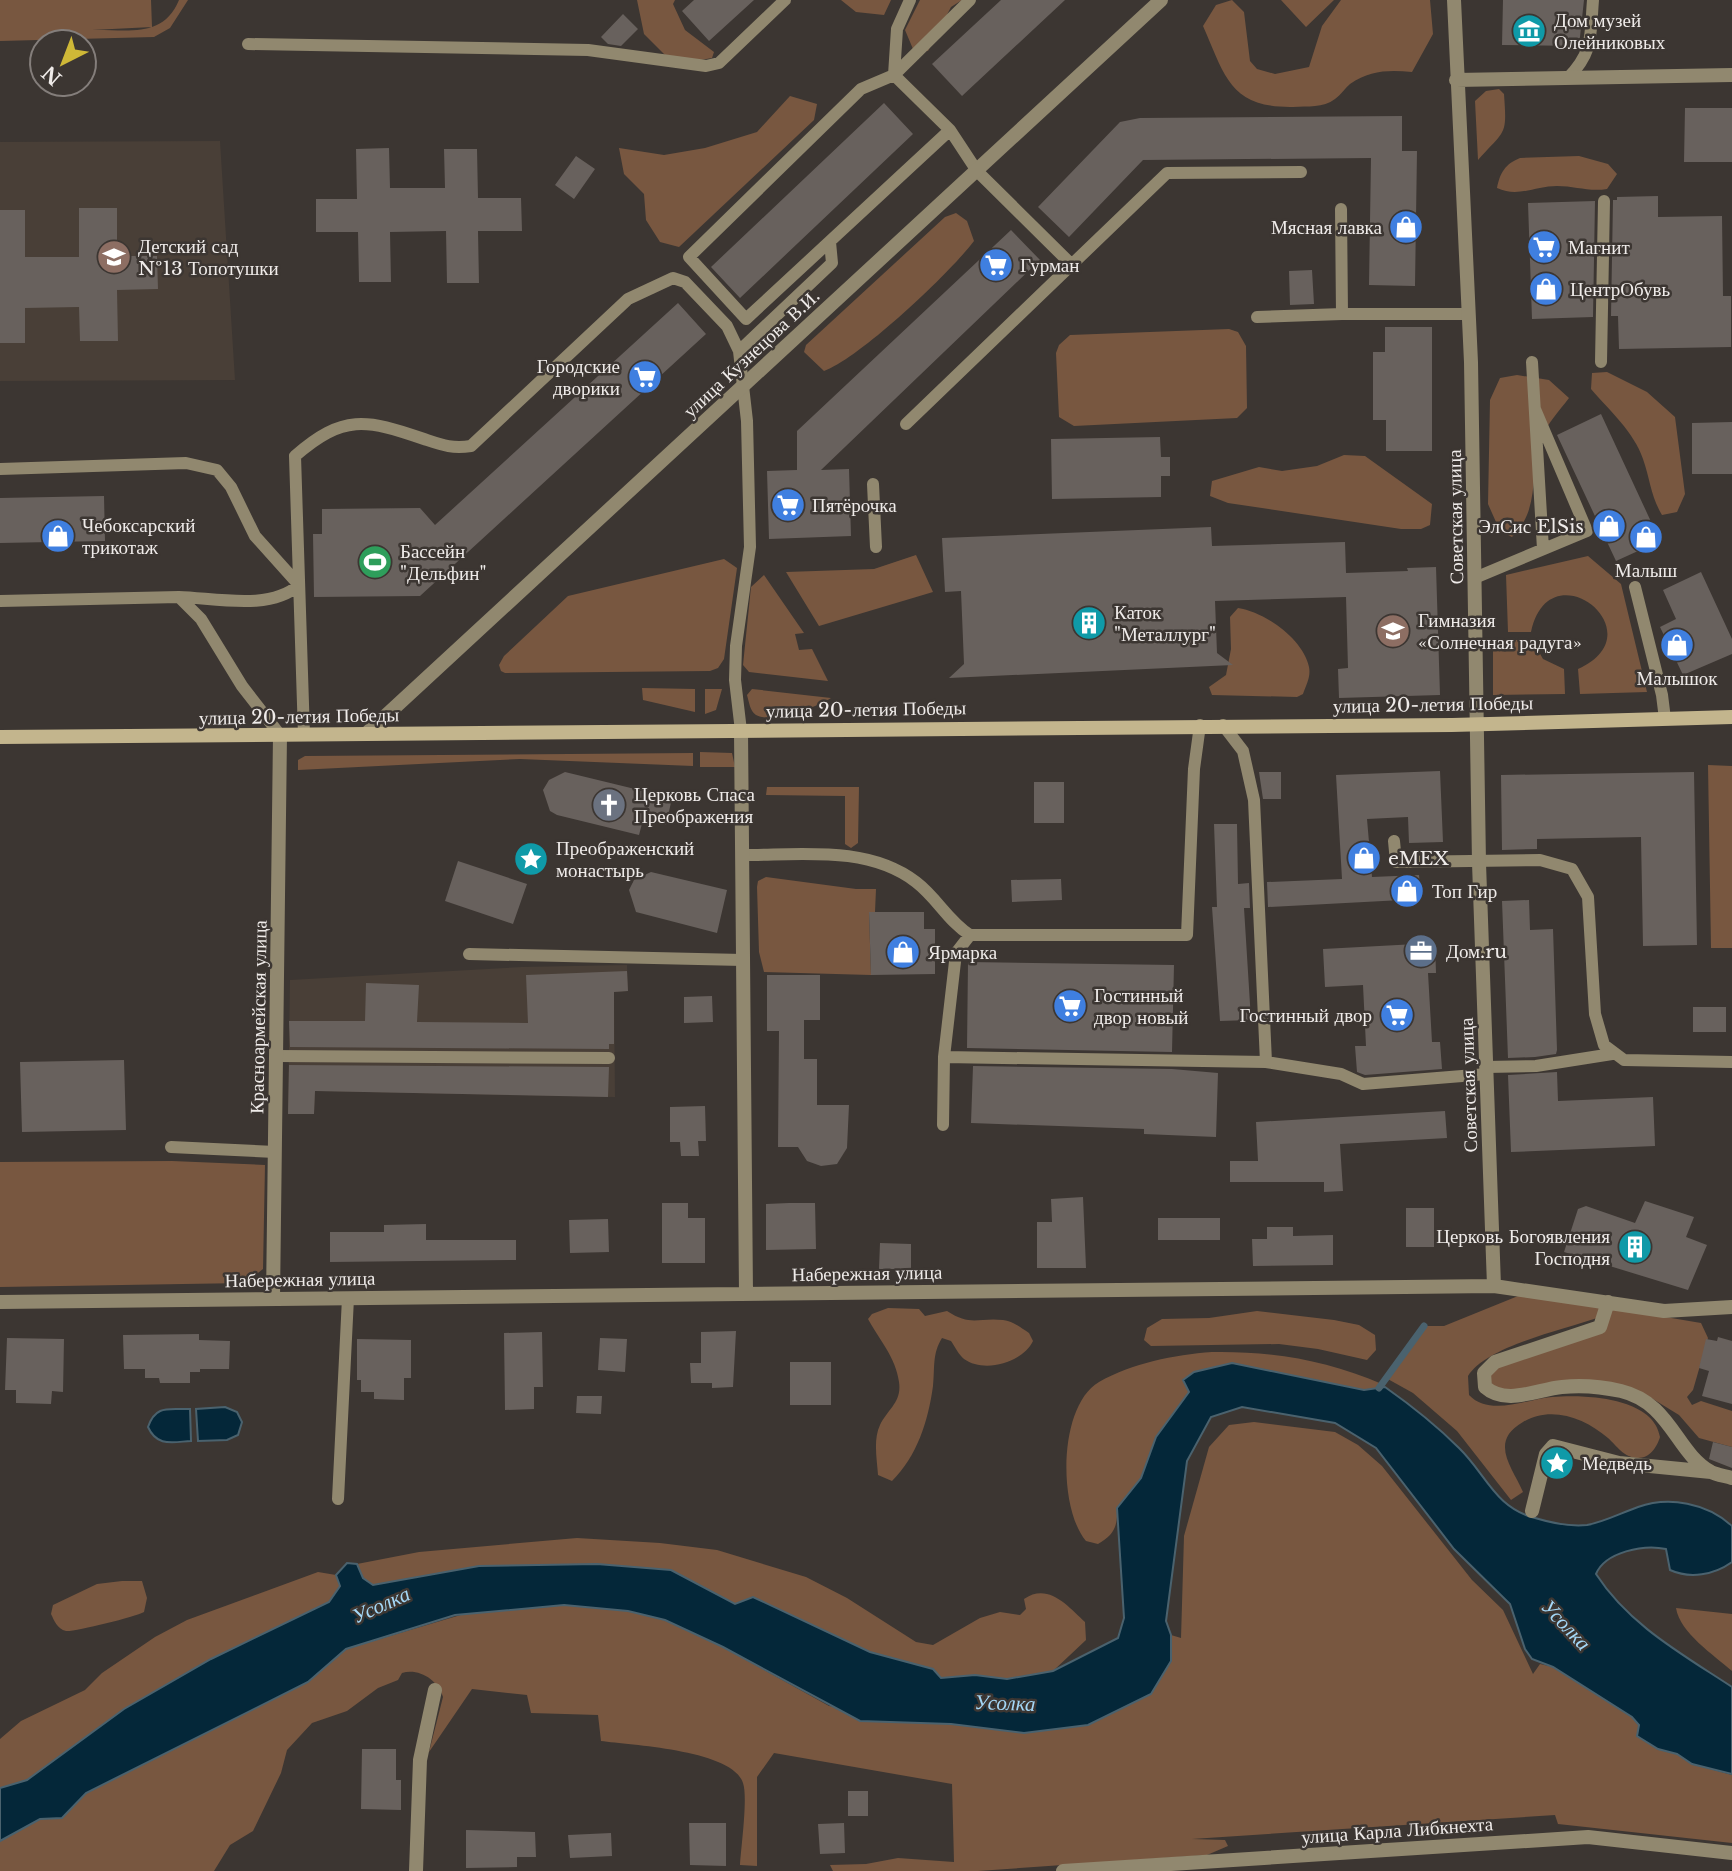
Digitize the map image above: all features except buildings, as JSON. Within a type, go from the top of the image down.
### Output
[{"type":"street","name":"улица Кузнецова В.И.","points":[[366,734],[1161,0]]},
{"type":"street","name":"Советская улица","points":[[1454,0],[1469,314],[1477,577],[1479,863],[1494,1286]]},
{"type":"street","points":[[1456,80],[1732,75]]},
{"type":"street","name":"улица 20-летия Победы","points":[[0,737],[1476,724],[1732,717]]},
{"type":"street","points":[[741,731],[746,1294]]},
{"type":"street","name":"Красноармейская улица","points":[[273,1299],[280,736]]},
{"type":"street","name":"Набережная улица","points":[[0,1301],[1494,1286],[1664,1311],[1732,1307]]},
{"type":"street","points":[[1608,1302],[1600,1327],[1496,1362],[1483,1373],[1485,1387],[1493,1394],[1508,1396],[1564,1387],[1627,1393],[1659,1413],[1711,1472]]},
{"type":"street","points":[[1532,1511],[1546,1454],[1553,1446],[1619,1463],[1711,1472],[1732,1478]]},
{"type":"street","points":[[416,1871],[420,1760],[435,1690]]},
{"type":"street","name":"улица Карла Либкнехта","points":[[1063,1871],[1587,1837],[1732,1853]]},
{"type":"lane","points":[[248,44],[588,50],[706,66],[725,58],[785,0]]},
{"type":"lane","points":[[910,0],[897,29],[894,75],[950,130],[978,171],[1071,264]]},
{"type":"lane","points":[[950,130],[746,319],[689,257],[861,89],[894,75],[970,0]]},
{"type":"lane","points":[[1568,78],[1585,61],[1590,43],[1592,0]]},
{"type":"lane","points":[[906,424],[1167,173],[1301,172]]},
{"type":"lane","points":[[1601,362],[1604,201]]},
{"type":"lane","points":[[1341,209],[1342,314]]},
{"type":"lane","points":[[739,351],[832,263],[830,242]]},
{"type":"lane","points":[[304,735],[295,456],[319,435],[347,424],[386,426],[450,449],[471,446],[628,299],[673,278],[685,282],[727,326],[739,351],[747,421],[750,547],[736,646],[735,680],[741,731]]},
{"type":"lane","points":[[1258,317],[1469,314]]},
{"type":"lane","points":[[1532,362],[1543,549]]},
{"type":"lane","points":[[1477,577],[1587,531],[1535,410]]},
{"type":"lane","points":[[0,469],[186,463],[217,470],[231,487],[255,536],[299,585]]},
{"type":"lane","points":[[873,484],[876,547]]},
{"type":"lane","points":[[0,601],[179,597],[268,600],[287,596],[299,585]]},
{"type":"lane","points":[[1634,587],[1662,695],[1664,719]]},
{"type":"lane","points":[[179,597],[201,619],[242,686],[280,736]]},
{"type":"lane","points":[[743,855],[856,856],[886,864],[915,881],[938,901],[956,926],[970,935],[1187,934],[1194,769],[1200,725]]},
{"type":"lane","points":[[1223,725],[1243,751],[1254,800],[1266,1062]]},
{"type":"lane","points":[[1394,841],[1396,862],[1479,863],[1540,860],[1572,869],[1588,897],[1595,1014],[1599,1035],[1612,1054],[1624,1060],[1732,1062]]},
{"type":"lane","points":[[943,1125],[944,1057],[956,953],[970,935]]},
{"type":"lane","points":[[469,954],[743,960]]},
{"type":"lane","points":[[944,1057],[1266,1062],[1342,1074],[1363,1084],[1536,1066],[1612,1054]]},
{"type":"lane","points":[[276,1056],[609,1058]]},
{"type":"lane","points":[[172,1147],[275,1152]]},
{"type":"lane","points":[[338,1499],[348,1298]]},
{"type":"shaded area","points":[[0,0],[151,0],[152,27],[164,21],[179,0],[188,0],[170,28],[154,37],[98,38],[98,30],[151,27],[98,30],[28,28],[28,40],[0,41]]},
{"type":"shaded area","points":[[637,0],[675,0],[673,4],[685,30],[714,52],[712,58],[678,64],[666,56],[644,34]]},
{"type":"shaded area","points":[[841,0],[891,0],[884,15],[856,12]]},
{"type":"shaded area","points":[[920,0],[962,0],[951,7],[928,51],[913,49],[905,30]]},
{"type":"shaded area","points":[[1232,0],[1244,12],[1250,61],[1257,69],[1275,74],[1309,67],[1322,26],[1341,0],[1430,0],[1433,34],[1412,72],[1388,71],[1365,76],[1350,84],[1335,99],[1320,105],[1272,106],[1255,102],[1233,86],[1217,60],[1203,26],[1216,5]]},
{"type":"shaded area","points":[[1281,0],[1334,0],[1306,27]]},
{"type":"shaded area","points":[[1499,89],[1504,94],[1503,131],[1478,160],[1475,101],[1486,91]]},
{"type":"shaded area","points":[[790,96],[817,104],[814,120],[679,247],[660,242],[646,220],[644,194],[624,174],[619,148],[664,155],[705,148],[757,132]]},
{"type":"shaded area","name":"Детский сад №13 Топотушки","points":[[220,141],[235,380],[0,381],[0,142]]},
{"type":"shaded area","points":[[1579,156],[1608,164],[1617,174],[1607,189],[1549,186],[1512,192],[1497,188],[1504,170],[1520,158]]},
{"type":"shaded area","points":[[956,213],[967,221],[974,241],[946,273],[904,313],[859,350],[824,371],[804,352],[806,345],[945,217]]},
{"type":"shaded area","points":[[1229,329],[1238,332],[1246,346],[1247,408],[1237,418],[1074,426],[1059,417],[1056,353],[1059,345],[1070,335]]},
{"type":"shaded area","points":[[1607,372],[1647,392],[1675,417],[1685,494],[1677,512],[1662,515],[1634,440],[1591,389],[1592,373]]},
{"type":"shaded area","points":[[1517,375],[1549,380],[1569,398],[1541,439],[1531,503],[1521,526],[1512,537],[1500,531],[1488,504],[1490,400],[1500,378]]},
{"type":"shaded area","points":[[1344,455],[1365,456],[1432,504],[1430,525],[1421,529],[1401,529],[1228,503],[1210,496],[1212,481],[1259,467],[1282,471],[1317,466]]},
{"type":"shaded area","points":[[916,555],[933,592],[819,626],[786,572],[874,569]]},
{"type":"shaded area","points":[[1588,556],[1621,584],[1647,692],[1580,694],[1578,669],[1600,654],[1607,636],[1603,619],[1592,605],[1575,596],[1557,596],[1542,607],[1531,632],[1508,632],[1506,575]]},
{"type":"shaded area","points":[[724,559],[737,568],[724,659],[718,668],[710,671],[501,671],[499,665],[504,656],[568,596]]},
{"type":"shaded area","points":[[764,575],[804,633],[795,634],[799,650],[812,649],[828,681],[749,672],[743,665],[751,587]]},
{"type":"shaded area","points":[[1238,608],[1271,621],[1299,647],[1309,667],[1303,694],[1297,697],[1212,695],[1209,687],[1226,675],[1231,649],[1230,617]]},
{"type":"shaded area","points":[[1508,640],[1532,640],[1543,659],[1564,669],[1565,694],[1493,695],[1493,647]]},
{"type":"shaded area","points":[[642,688],[695,689],[695,712],[643,700]]},
{"type":"shaded area","points":[[705,689],[722,689],[716,710],[705,714]]},
{"type":"shaded area","points":[[752,689],[831,698],[795,713],[764,717],[756,715],[751,709],[747,695]]},
{"type":"shaded area","points":[[700,752],[732,753],[735,767],[700,767]]},
{"type":"shaded area","points":[[693,753],[693,766],[520,759],[298,770],[298,760],[305,756]]},
{"type":"shaded area","points":[[1708,765],[1732,766],[1732,948],[1711,948]]},
{"type":"shaded area","points":[[767,787],[859,787],[858,843],[851,848],[845,844],[845,796],[766,795]]},
{"type":"shaded area","points":[[766,877],[856,889],[876,889],[875,912],[869,913],[871,975],[764,972],[759,952],[757,887],[758,881]]},
{"type":"shaded area","points":[[627,965],[628,991],[614,992],[615,1097],[315,1091],[314,1114],[288,1114],[290,980],[522,967]]},
{"type":"shaded area","points":[[172,1161],[265,1165],[263,1269],[245,1283],[0,1287],[0,1162]]},
{"type":"shaded area","points":[[1523,1294],[1601,1307],[1597,1318],[1526,1340],[1477,1365],[1468,1376],[1469,1395],[1487,1405],[1498,1406],[1566,1396],[1616,1401],[1645,1413],[1655,1424],[1660,1437],[1649,1454],[1642,1458],[1633,1457],[1621,1451],[1599,1431],[1578,1420],[1556,1414],[1534,1417],[1523,1422],[1507,1438],[1506,1456],[1523,1492],[1511,1500],[1457,1431],[1413,1393],[1386,1378],[1424,1326],[1444,1326]]},
{"type":"shaded area","points":[[1606,1307],[1701,1323],[1708,1338],[1693,1390],[1687,1397],[1692,1405],[1701,1401],[1732,1411],[1732,1447],[1699,1438],[1679,1415],[1648,1396],[1619,1390],[1501,1396],[1484,1373],[1599,1327]]},
{"type":"shaded area","points":[[888,1308],[919,1309],[925,1316],[947,1311],[962,1319],[1007,1321],[1029,1333],[1033,1341],[1021,1355],[1012,1360],[1003,1364],[982,1365],[964,1359],[951,1341],[942,1338],[935,1355],[933,1386],[920,1438],[908,1461],[892,1481],[878,1475],[876,1443],[880,1425],[898,1395],[899,1382],[891,1357],[868,1319],[872,1314]]},
{"type":"shaded area","points":[[1257,1311],[1359,1325],[1375,1335],[1376,1350],[1367,1360],[1279,1344],[1151,1346],[1144,1340],[1147,1328],[1162,1319],[1209,1318]]},
{"type":"shaded area","points":[[1212,1352],[1277,1355],[1319,1363],[1382,1384],[1379,1388],[1364,1390],[1232,1363],[1189,1392],[1156,1437],[1141,1478],[1117,1508],[1116,1525],[1111,1533],[1098,1544],[1086,1541],[1070,1506],[1067,1458],[1069,1434],[1076,1412],[1086,1394],[1099,1382],[1139,1365],[1183,1355]]},
{"type":"shaded area","points":[[1254,1422],[1335,1432],[1358,1445],[1382,1466],[1472,1580],[1503,1610],[1533,1674],[1540,1664],[1553,1667],[1632,1717],[1658,1749],[1677,1754],[1692,1764],[1732,1775],[1732,1843],[1558,1824],[1555,1815],[1192,1839],[1225,1840],[1228,1846],[1207,1855],[978,1871],[833,1871],[830,1865],[866,1864],[898,1858],[954,1862],[952,1784],[774,1753],[757,1777],[757,1866],[740,1865],[745,1810],[743,1783],[735,1772],[721,1763],[680,1751],[601,1741],[598,1715],[531,1713],[527,1695],[472,1689],[429,1752],[443,1697],[437,1685],[427,1677],[408,1672],[402,1673],[398,1680],[378,1688],[347,1711],[312,1723],[287,1750],[281,1773],[253,1831],[230,1845],[214,1871],[0,1871],[0,1841],[40,1819],[62,1818],[86,1793],[308,1682],[346,1649],[464,1614],[564,1605],[628,1611],[665,1620],[723,1647],[829,1706],[1024,1733],[1088,1725],[1170,1662],[1171,1635],[1181,1638],[1184,1536],[1209,1447],[1229,1425]]},
{"type":"shaded area","points":[[577,1538],[660,1543],[717,1550],[806,1577],[847,1598],[916,1642],[933,1645],[980,1618],[1000,1612],[1020,1615],[1026,1609],[1024,1599],[1041,1593],[1065,1603],[1085,1622],[1086,1640],[1053,1671],[1007,1679],[975,1675],[940,1678],[933,1669],[870,1652],[753,1597],[735,1604],[671,1570],[597,1564],[479,1566],[373,1585],[363,1578],[357,1564],[419,1552]]},
{"type":"shaded area","points":[[318,1572],[336,1575],[340,1586],[329,1602],[211,1659],[124,1709],[27,1780],[0,1788],[0,1739],[21,1721],[85,1690],[102,1673],[155,1637],[187,1620]]},
{"type":"shaded area","points":[[142,1581],[147,1598],[144,1612],[71,1631],[63,1630],[56,1624],[51,1614],[53,1605],[97,1584]]},
{"type":"shaded area","points":[[1676,1608],[1732,1614],[1732,1671],[1691,1635]]},
{"type":"water","name":"Усолка","points":[[1232,1363],[1364,1390],[1385,1387],[1424,1416],[1450,1440],[1500,1498],[1521,1513],[1535,1518],[1561,1524],[1587,1525],[1638,1507],[1675,1502],[1711,1512],[1732,1526],[1732,1562],[1718,1570],[1694,1575],[1678,1573],[1670,1570],[1666,1549],[1647,1548],[1616,1555],[1601,1566],[1596,1574],[1624,1609],[1640,1623],[1732,1687],[1732,1774],[1692,1764],[1677,1754],[1658,1749],[1637,1736],[1639,1725],[1632,1717],[1553,1667],[1532,1659],[1525,1649],[1510,1604],[1454,1549],[1376,1448],[1335,1423],[1242,1407],[1211,1417],[1187,1461],[1166,1621],[1171,1635],[1171,1661],[1151,1694],[1088,1725],[1024,1733],[951,1724],[860,1721],[723,1647],[665,1620],[628,1611],[564,1605],[455,1615],[346,1649],[308,1682],[86,1793],[62,1818],[40,1819],[0,1841],[0,1788],[27,1780],[124,1709],[211,1659],[329,1602],[340,1586],[336,1575],[347,1563],[357,1564],[363,1578],[373,1585],[479,1566],[597,1564],[671,1570],[735,1604],[753,1597],[870,1652],[933,1669],[941,1678],[975,1675],[1007,1679],[1053,1671],[1118,1638],[1124,1618],[1117,1508],[1141,1478],[1156,1437],[1189,1392],[1183,1380],[1194,1372]]},
{"type":"water","points":[[225,1407],[237,1412],[242,1422],[238,1435],[227,1440],[198,1441],[196,1409]]},
{"type":"water","points":[[190,1409],[191,1441],[161,1440],[156,1438],[148,1427],[159,1411]]},
{"type":"waterway","points":[[1379,1388],[1424,1326]]},
{"type":"place","name":"Дом музей Олейниковых","points":[[1529,31]]},
{"type":"place","name":"Мясная лавка","points":[[1406,227]]},
{"type":"place","name":"Магнит","points":[[1544,247]]},
{"type":"place","name":"Детский сад №13 Топотушки","points":[[114,257]]},
{"type":"place","name":"Гурман","points":[[996,265]]},
{"type":"place","name":"ЦентрОбувь","points":[[1546,289]]},
{"type":"place","name":"Городские дворики","points":[[645,377]]},
{"type":"place","name":"Пятёрочка","points":[[788,505]]},
{"type":"place","name":"ЭлСис ElSis","points":[[1609,526]]},
{"type":"place","name":"Чебоксарский трикотаж","points":[[58,536]]},
{"type":"place","name":"Малыш","points":[[1646,537]]},
{"type":"place","name":"Бассейн \"Дельфин\"","points":[[375,562]]},
{"type":"place","name":"Каток \"Металлург\"","points":[[1089,623]]},
{"type":"place","name":"Гимназия «Солнечная радуга»","points":[[1393,631]]},
{"type":"place","name":"Малышок","points":[[1677,645]]},
{"type":"place","name":"Церковь Спаса Преображения","points":[[609,805]]},
{"type":"place","name":"eMEX","points":[[1364,858]]},
{"type":"place","name":"Преображенский монастырь","points":[[531,859]]},
{"type":"place","name":"Топ Гир","points":[[1407,891]]},
{"type":"place","name":"Дом.ru","points":[[1421,951]]},
{"type":"place","name":"Ярмарка","points":[[903,952]]},
{"type":"place","name":"Гостинный двор новый","points":[[1070,1006]]},
{"type":"place","name":"Гостинный двор","points":[[1397,1015]]},
{"type":"place","name":"Церковь Богоявления Господня","points":[[1635,1247]]},
{"type":"place","name":"Медведь","points":[[1557,1463]]}]
